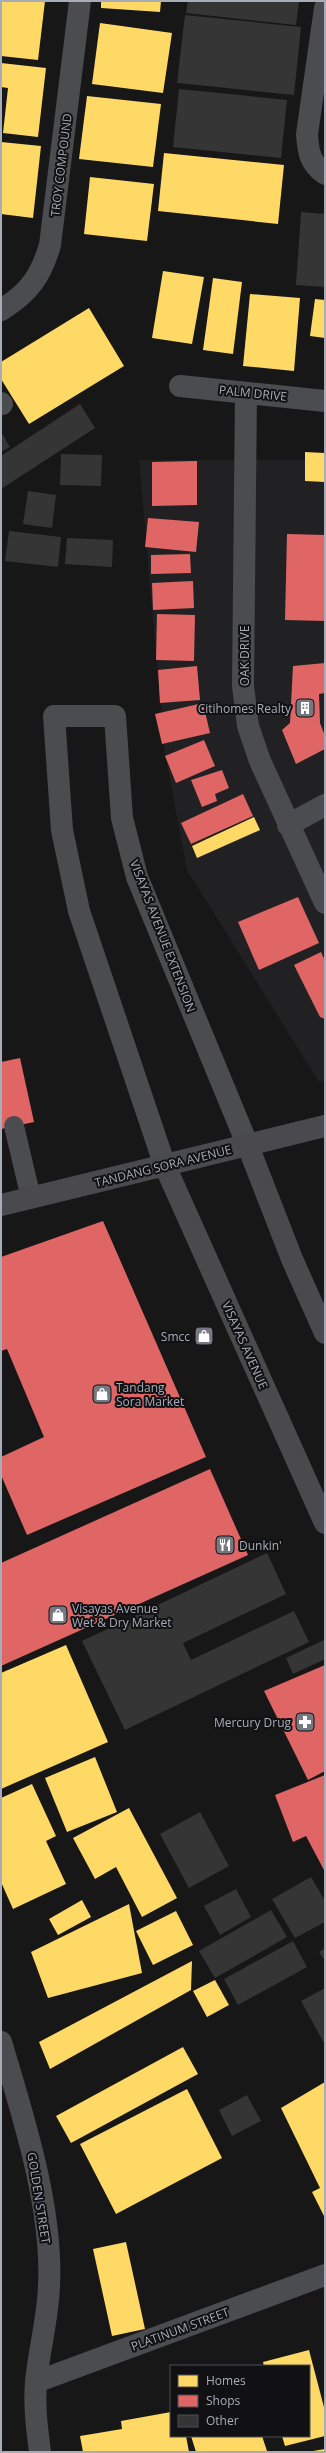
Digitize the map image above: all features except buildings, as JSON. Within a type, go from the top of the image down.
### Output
[{"type":"main road","name":"TANDANG SORA AVENUE","points":[[1,1205],[325,1126]]},
{"type":"main road","points":[[248,1146],[292,1259],[325,1333]]},
{"type":"main road","name":"VISAYAS AVENUE","points":[[165,1166],[325,1523]]},
{"type":"street","name":"TROY COMPOUND","points":[[1,310],[15,302],[35,282],[50,245],[80,1]]},
{"type":"street","points":[[325,8],[307,134],[308,154],[315,167],[325,174]]},
{"type":"street","name":"PALM DRIVE","points":[[180,386],[325,401]]},
{"type":"street","name":"OAK DRIVE","points":[[246,393],[243,686],[248,726],[260,761],[325,903]]},
{"type":"street","name":"VISAYAS AVENUE EXTENSION","points":[[165,1166],[79,911],[62,830],[54,716],[115,716],[122,818],[137,878],[248,1146]]},
{"type":"street","points":[[288,824],[325,805]]},
{"type":"street","name":"GOLDEN STREET","points":[[1,2042],[29,2134],[47,2231],[49,2286],[36,2382],[35,2411],[40,2452]]},
{"type":"street","name":"PLATINUM STREET","points":[[36,2382],[325,2275]]},
{"type":"lane","points":[[14,1126],[31,1198]]},
{"type":"shaded area","points":[[139,460],[325,460],[325,1080],[319,1082],[187,870],[165,753]]},
{"type":"place","name":"Citihomes Realty","points":[[305,708]]},
{"type":"place","name":"Smcc","points":[[204,1336]]},
{"type":"place","name":"Tandang Sora Market","points":[[102,1394]]},
{"type":"place","name":"Dunkin'","points":[[225,1545]]},
{"type":"place","name":"Visayas Avenue Wet & Dry Market","points":[[58,1615]]},
{"type":"place","name":"Mercury Drug","points":[[305,1722]]}]
